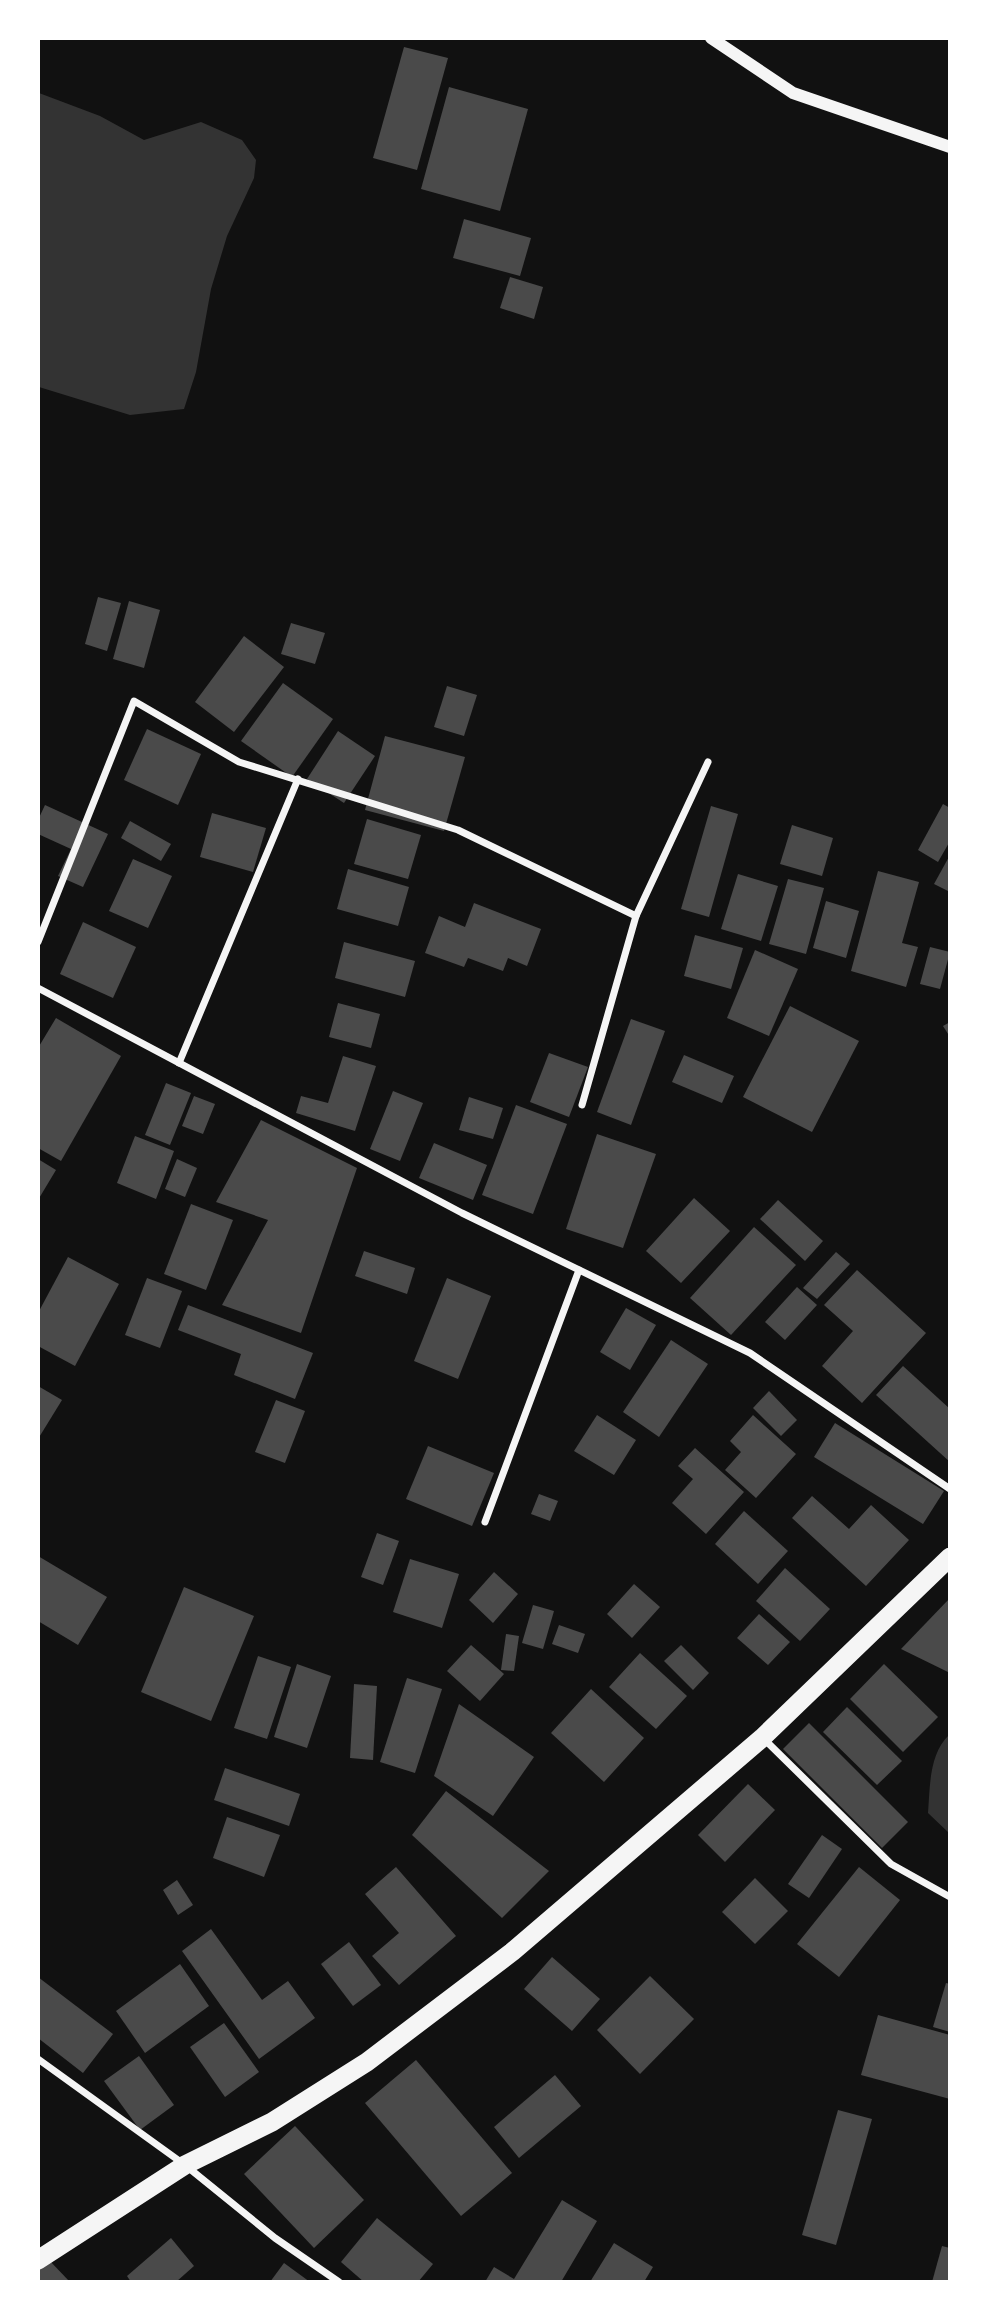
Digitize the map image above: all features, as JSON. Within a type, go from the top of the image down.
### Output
[{"type":"highway","points":[[38,2260],[185,2165],[272,2122],[367,2062],[512,1952],[762,1738],[950,1557]]},
{"type":"street","points":[[711,38],[793,93],[950,147]]},
{"type":"street","points":[[38,942],[135,701],[239,762],[458,830],[636,916]]},
{"type":"street","points":[[582,1105],[636,916],[708,762]]},
{"type":"street","points":[[179,1063],[298,779]]},
{"type":"street","points":[[38,988],[462,1213],[750,1353],[950,1489]]},
{"type":"street","points":[[485,1522],[579,1270]]},
{"type":"street","points":[[762,1738],[891,1864],[950,1897]]},
{"type":"street","points":[[38,2059],[185,2165],[275,2238],[339,2281]]},
{"type":"shaded area","points":[[39,93],[100,116],[144,140],[201,122],[242,140],[256,160],[254,178],[227,236],[211,289],[196,372],[184,409],[130,415],[39,387]]},
{"type":"shaded area","points":[[949,1735],[949,1833],[928,1813],[934,1761]]},
{"type":"building","points":[[404,47],[448,58],[417,170],[373,158]]},
{"type":"building","points":[[449,87],[528,109],[500,211],[421,189]]},
{"type":"building","points":[[464,219],[531,238],[520,276],[453,258]]},
{"type":"building","points":[[510,277],[543,287],[534,319],[500,308]]},
{"type":"building","points":[[98,597],[121,603],[107,651],[85,644]]},
{"type":"building","points":[[129,601],[160,610],[144,668],[113,659]]},
{"type":"building","points":[[291,623],[325,633],[315,664],[281,654]]},
{"type":"building","points":[[244,636],[284,667],[234,732],[195,702]]},
{"type":"building","points":[[283,683],[333,719],[292,777],[241,741]]},
{"type":"building","points":[[447,686],[477,695],[464,736],[434,727]]},
{"type":"building","points":[[147,729],[201,754],[178,805],[124,780]]},
{"type":"building","points":[[338,731],[375,756],[344,803],[307,779]]},
{"type":"building","points":[[385,736],[465,757],[444,831],[365,810]]},
{"type":"building","points":[[943,804],[950,808],[950,841],[938,862],[918,850]]},
{"type":"building","points":[[45,805],[108,834],[83,887],[58,876],[71,849],[38,834],[38,820]]},
{"type":"building","points":[[711,806],[738,814],[709,917],[681,909]]},
{"type":"building","points":[[212,813],[266,828],[253,872],[200,857]]},
{"type":"building","points":[[367,819],[421,835],[408,879],[354,864]]},
{"type":"building","points":[[130,821],[171,844],[161,861],[121,838]]},
{"type":"building","points":[[792,825],[833,838],[822,876],[780,864]]},
{"type":"building","points":[[950,855],[950,892],[934,884]]},
{"type":"building","points":[[133,859],[172,876],[148,928],[109,911]]},
{"type":"building","points":[[348,869],[409,887],[398,926],[337,909]]},
{"type":"building","points":[[878,871],[919,882],[902,943],[918,947],[906,987],[851,971]]},
{"type":"building","points":[[738,874],[778,886],[761,941],[721,929]]},
{"type":"building","points":[[788,879],[824,888],[806,954],[769,944]]},
{"type":"building","points":[[826,901],[859,911],[846,958],[813,948]]},
{"type":"building","points":[[474,903],[541,929],[527,966],[508,958],[503,971],[468,958],[464,967],[425,953],[439,916],[465,927]]},
{"type":"building","points":[[83,922],[136,947],[113,998],[60,974]]},
{"type":"building","points":[[695,935],[743,948],[731,989],[684,976]]},
{"type":"building","points":[[344,942],[415,961],[405,997],[335,978]]},
{"type":"building","points":[[930,947],[950,952],[940,989],[920,984]]},
{"type":"building","points":[[755,950],[798,969],[769,1036],[727,1018]]},
{"type":"building","points":[[338,1003],[380,1014],[371,1048],[329,1037]]},
{"type":"building","points":[[790,1006],[859,1041],[812,1132],[743,1097]]},
{"type":"building","points":[[56,1018],[121,1056],[61,1161],[38,1148],[38,1048]]},
{"type":"building","points":[[631,1019],[665,1031],[631,1125],[597,1112]]},
{"type":"building","points":[[950,1022],[950,1037],[943,1026]]},
{"type":"building","points":[[549,1053],[588,1067],[569,1117],[530,1102]]},
{"type":"building","points":[[684,1055],[734,1076],[722,1103],[672,1082]]},
{"type":"building","points":[[343,1056],[376,1066],[355,1131],[296,1113],[301,1096],[328,1103]]},
{"type":"building","points":[[166,1083],[191,1093],[170,1145],[145,1135]]},
{"type":"building","points":[[393,1091],[423,1103],[400,1161],[370,1149]]},
{"type":"building","points":[[194,1096],[215,1104],[203,1134],[182,1126]]},
{"type":"building","points":[[469,1097],[503,1108],[493,1139],[459,1130]]},
{"type":"building","points":[[516,1105],[567,1124],[533,1214],[482,1195]]},
{"type":"building","points":[[261,1120],[357,1168],[301,1333],[222,1305],[268,1220],[216,1202]]},
{"type":"building","points":[[597,1134],[656,1154],[623,1248],[566,1229]]},
{"type":"building","points":[[135,1136],[174,1151],[156,1199],[117,1183]]},
{"type":"building","points":[[434,1143],[487,1165],[473,1200],[419,1178]]},
{"type":"building","points":[[38,1159],[56,1170],[38,1200]]},
{"type":"building","points":[[177,1159],[197,1168],[185,1197],[165,1189]]},
{"type":"building","points":[[694,1198],[730,1231],[681,1283],[646,1251]]},
{"type":"building","points":[[778,1200],[823,1241],[805,1261],[760,1219]]},
{"type":"building","points":[[191,1204],[233,1220],[206,1290],[164,1274]]},
{"type":"building","points":[[754,1227],[796,1265],[731,1335],[690,1298]]},
{"type":"building","points":[[364,1251],[415,1268],[407,1294],[355,1276]]},
{"type":"building","points":[[836,1252],[850,1264],[817,1299],[803,1288]]},
{"type":"building","points":[[68,1257],[119,1284],[75,1366],[38,1346],[38,1313]]},
{"type":"building","points":[[857,1270],[926,1333],[862,1403],[822,1366],[853,1331],[824,1305]]},
{"type":"building","points":[[147,1278],[182,1291],[160,1348],[125,1335]]},
{"type":"building","points":[[447,1278],[491,1296],[458,1379],[414,1361]]},
{"type":"building","points":[[797,1287],[817,1305],[785,1340],[765,1322]]},
{"type":"building","points":[[188,1305],[313,1353],[295,1399],[234,1375],[241,1354],[178,1330]]},
{"type":"building","points":[[626,1308],[656,1325],[630,1370],[600,1352]]},
{"type":"building","points":[[671,1340],[708,1364],[659,1437],[623,1412]]},
{"type":"building","points":[[903,1366],[950,1409],[950,1462],[876,1395]]},
{"type":"building","points":[[38,1386],[62,1400],[38,1439]]},
{"type":"building","points":[[769,1391],[797,1420],[781,1436],[753,1408]]},
{"type":"building","points":[[276,1400],[305,1411],[285,1463],[255,1452]]},
{"type":"building","points":[[597,1415],[636,1440],[614,1475],[574,1451]]},
{"type":"building","points":[[753,1415],[796,1454],[756,1498],[725,1470],[741,1452],[730,1441]]},
{"type":"building","points":[[835,1423],[944,1491],[923,1524],[814,1457]]},
{"type":"building","points":[[428,1446],[494,1473],[472,1526],[406,1499]]},
{"type":"building","points":[[695,1448],[744,1492],[706,1534],[672,1503],[693,1479],[678,1466]]},
{"type":"building","points":[[539,1494],[558,1501],[550,1521],[531,1514]]},
{"type":"building","points":[[812,1496],[849,1529],[871,1505],[909,1540],[866,1586],[792,1518]]},
{"type":"building","points":[[744,1511],[788,1551],[758,1584],[715,1544]]},
{"type":"building","points":[[377,1533],[399,1541],[383,1585],[361,1577]]},
{"type":"building","points":[[38,1556],[107,1597],[78,1645],[38,1621]]},
{"type":"building","points":[[410,1559],[459,1574],[442,1628],[393,1612]]},
{"type":"building","points":[[785,1568],[830,1609],[800,1641],[756,1601]]},
{"type":"building","points":[[494,1572],[518,1594],[493,1623],[469,1600]]},
{"type":"building","points":[[634,1584],[660,1607],[632,1638],[607,1614]]},
{"type":"building","points":[[184,1587],[254,1616],[211,1721],[141,1692]]},
{"type":"building","points":[[950,1598],[950,1673],[901,1649]]},
{"type":"building","points":[[533,1605],[554,1611],[543,1649],[522,1643]]},
{"type":"building","points":[[759,1614],[790,1642],[768,1665],[737,1638]]},
{"type":"building","points":[[559,1625],[585,1634],[578,1653],[552,1644]]},
{"type":"building","points":[[506,1634],[519,1636],[514,1671],[501,1670]]},
{"type":"building","points":[[471,1645],[504,1674],[480,1701],[447,1671]]},
{"type":"building","points":[[681,1645],[709,1673],[693,1690],[664,1661]]},
{"type":"building","points":[[640,1653],[687,1696],[656,1729],[609,1687]]},
{"type":"building","points":[[258,1656],[291,1667],[267,1739],[234,1728]]},
{"type":"building","points":[[297,1664],[331,1676],[307,1748],[274,1737]]},
{"type":"building","points":[[884,1664],[938,1717],[903,1752],[850,1699]]},
{"type":"building","points":[[407,1678],[442,1689],[415,1773],[380,1762]]},
{"type":"building","points":[[354,1684],[377,1686],[373,1760],[350,1758]]},
{"type":"building","points":[[591,1689],[644,1738],[604,1782],[551,1733]]},
{"type":"building","points":[[459,1704],[534,1757],[493,1816],[434,1776]]},
{"type":"building","points":[[847,1707],[902,1761],[877,1785],[823,1732]]},
{"type":"building","points":[[809,1723],[908,1822],[882,1848],[783,1749]]},
{"type":"building","points":[[225,1768],[300,1794],[289,1826],[214,1800]]},
{"type":"building","points":[[748,1784],[775,1810],[725,1862],[698,1835]]},
{"type":"building","points":[[446,1791],[549,1871],[502,1918],[412,1835]]},
{"type":"building","points":[[227,1817],[280,1835],[264,1877],[213,1858]]},
{"type":"building","points":[[822,1835],[842,1849],[809,1898],[788,1884]]},
{"type":"building","points":[[396,1867],[456,1936],[399,1985],[372,1956],[399,1933],[365,1894]]},
{"type":"building","points":[[859,1867],[900,1900],[839,1977],[797,1944]]},
{"type":"building","points":[[755,1878],[788,1911],[755,1944],[722,1912]]},
{"type":"building","points":[[177,1880],[193,1905],[178,1915],[163,1890]]},
{"type":"building","points":[[211,1929],[262,2000],[288,1981],[315,2018],[259,2059],[182,1951]]},
{"type":"building","points":[[349,1942],[381,1985],[353,2006],[321,1964]]},
{"type":"building","points":[[552,1957],[600,1999],[572,2031],[524,1989]]},
{"type":"building","points":[[180,1964],[209,2006],[145,2053],[116,2011]]},
{"type":"building","points":[[650,1976],[694,2019],[640,2074],[597,2030]]},
{"type":"building","points":[[38,1977],[113,2034],[83,2073],[38,2038]]},
{"type":"building","points":[[946,1983],[950,1984],[950,2032],[933,2027]]},
{"type":"building","points":[[878,2015],[950,2035],[950,2099],[861,2075]]},
{"type":"building","points":[[224,2023],[259,2072],[225,2097],[190,2047]]},
{"type":"building","points":[[139,2056],[174,2105],[140,2130],[104,2081]]},
{"type":"building","points":[[416,2060],[512,2173],[461,2216],[365,2103]]},
{"type":"building","points":[[555,2075],[581,2106],[519,2158],[494,2127]]},
{"type":"building","points":[[838,2110],[872,2119],[836,2245],[802,2235]]},
{"type":"building","points":[[295,2126],[364,2200],[314,2248],[244,2174]]},
{"type":"building","points":[[562,2200],[597,2221],[561,2282],[485,2282],[494,2267],[514,2279]]},
{"type":"building","points":[[377,2218],[433,2264],[418,2282],[364,2282],[341,2262]]},
{"type":"building","points":[[171,2238],[194,2266],[176,2282],[131,2282],[127,2276]]},
{"type":"building","points":[[614,2243],[653,2267],[644,2282],[590,2282]]},
{"type":"building","points":[[942,2246],[950,2248],[950,2282],[932,2282]]},
{"type":"building","points":[[48,2259],[70,2282],[38,2282],[38,2269]]},
{"type":"building","points":[[284,2263],[310,2282],[270,2282]]}]
